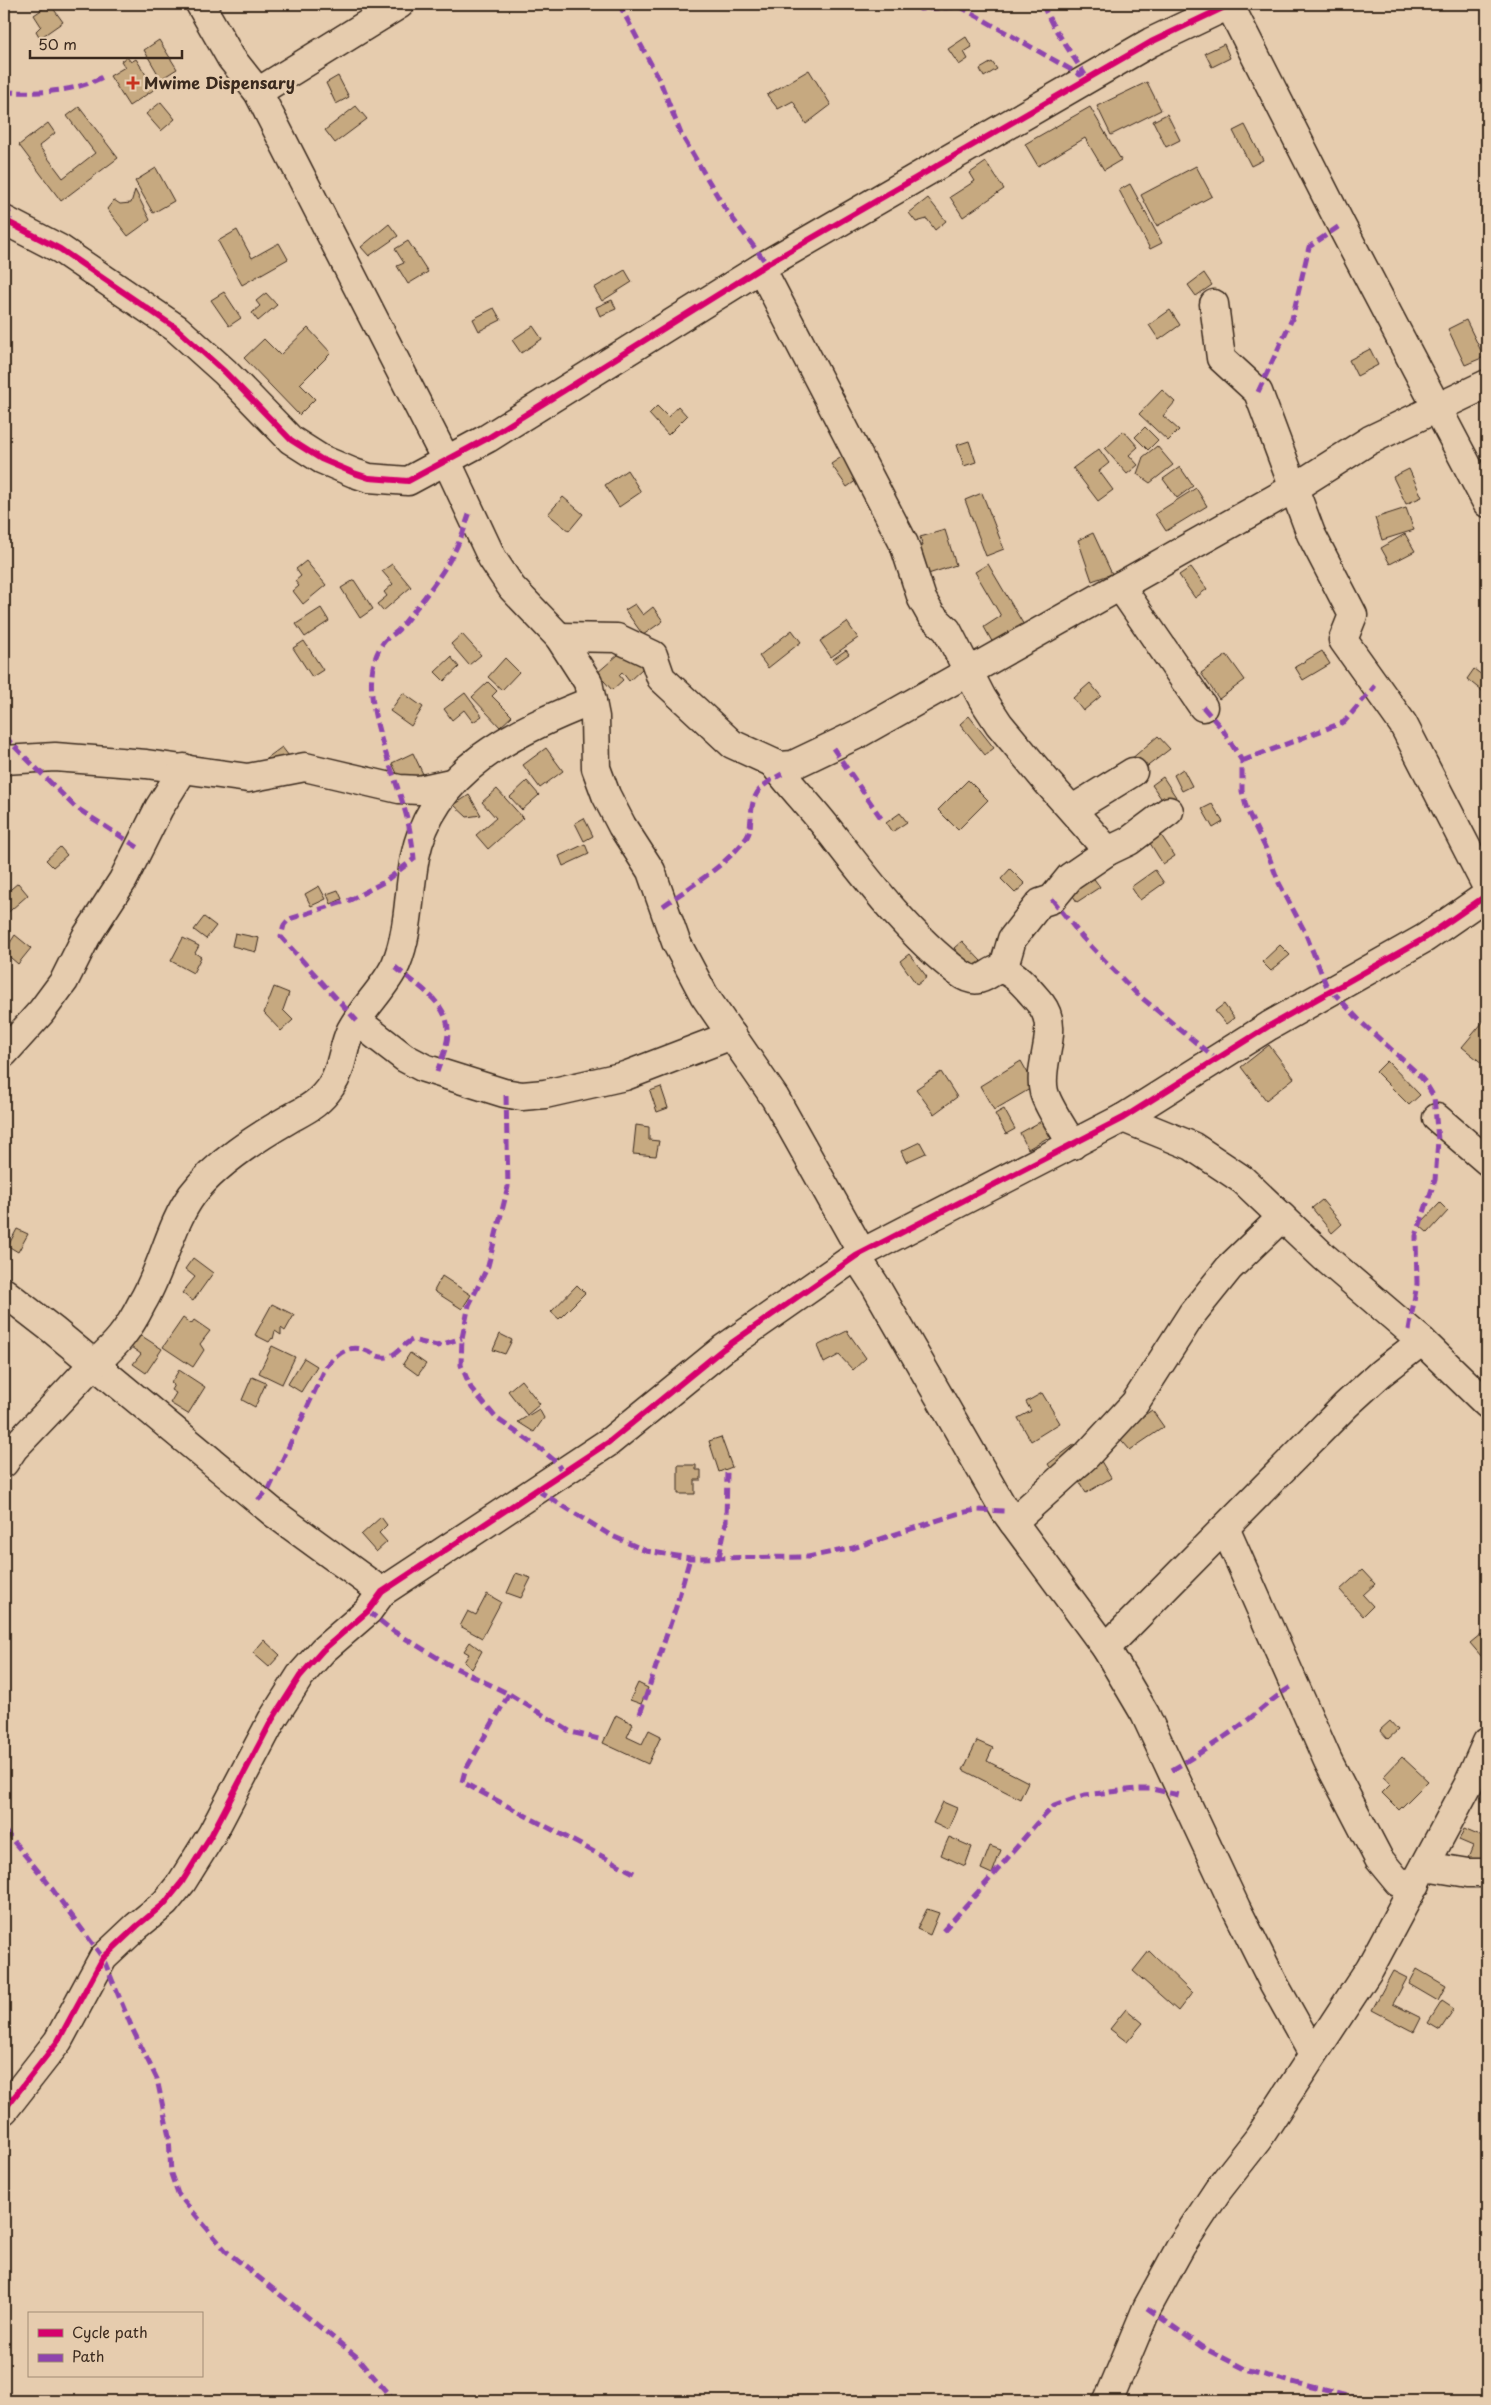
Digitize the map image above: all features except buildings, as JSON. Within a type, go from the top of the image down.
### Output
[{"type":"street","points":[[200,4],[231,58],[258,92],[316,202],[447,462],[492,558],[512,588],[559,638],[588,682],[592,701],[596,768],[606,795],[622,826],[651,871],[676,942],[704,995],[775,1098],[859,1255],[1013,1522],[1106,1648],[1145,1714],[1236,1908],[1274,1984],[1313,2054]]},
{"type":"street","points":[[258,92],[400,4]]},
{"type":"street","points":[[4,220],[60,249],[176,328],[224,372],[291,440],[321,459],[369,478],[408,481],[447,462],[761,268],[1152,42],[1230,4],[1487,503]]},
{"type":"street","points":[[761,268],[904,544],[922,599],[931,615],[946,630],[969,670],[982,698],[1000,724],[1048,783],[1073,809],[1108,851]]},
{"type":"street","points":[[1214,304],[1222,358],[1258,392],[1311,534],[1353,615],[1343,640],[1403,724],[1487,887]]},
{"type":"street","points":[[559,638],[617,638],[653,655],[661,678],[732,744],[780,766],[794,765],[833,748],[1294,488],[1370,440],[1484,390]]},
{"type":"street","points":[[1120,586],[1203,707]]},
{"type":"street","points":[[4,1463],[14,1448],[120,1338],[143,1302],[162,1263],[181,1212],[192,1194],[236,1154],[290,1118],[311,1109],[331,1087],[339,1072],[351,1030],[395,967],[405,935],[414,859],[419,841],[427,817],[451,783],[504,743],[540,721],[592,701]]},
{"type":"street","points":[[4,760],[55,757],[184,768],[248,778],[305,766],[398,789],[419,790],[451,783]]},
{"type":"street","points":[[773,763],[854,864],[925,944],[959,973],[972,980],[988,977],[996,970],[1003,970],[1016,977],[1049,1016],[1050,1031],[1045,1050],[1044,1093],[1072,1145]]},
{"type":"street","points":[[4,1053],[41,1012],[64,982],[86,937],[123,880],[159,808],[184,768]]},
{"type":"street","points":[[1073,809],[1133,772]]},
{"type":"street","points":[[1003,970],[1012,939],[1040,903],[1052,899],[1070,877],[1108,851],[1129,841],[1169,811]]},
{"type":"street","points":[[4,2110],[58,2041],[103,1958],[136,1926],[165,1903],[182,1882],[212,1834],[272,1720],[300,1676],[323,1650],[368,1611],[382,1592],[609,1442],[723,1349],[859,1255],[1123,1118],[1269,1026],[1425,938],[1487,895]]},
{"type":"street","points":[[357,1021],[405,1058],[424,1068],[504,1093],[522,1096],[545,1094],[625,1076],[732,1035]]},
{"type":"street","points":[[1123,1118],[1192,1146],[1243,1180],[1324,1257],[1422,1341],[1487,1404]]},
{"type":"street","points":[[1437,1118],[1487,1161]]},
{"type":"street","points":[[1013,1522],[1087,1456],[1135,1403],[1192,1314],[1229,1268],[1282,1217]]},
{"type":"street","points":[[4,1292],[275,1514],[382,1592]]},
{"type":"street","points":[[1106,1648],[1346,1405],[1381,1373],[1422,1341]]},
{"type":"street","points":[[1224,1528],[1328,1761],[1375,1851],[1398,1882],[1420,1875],[1487,1873]]},
{"type":"street","points":[[1108,2401],[1147,2308],[1181,2246],[1218,2190],[1258,2139],[1370,1968],[1468,1785],[1487,1742]]},
{"type":"marked path","points":[[619,4],[660,81],[681,134],[724,207],[767,264]]},
{"type":"marked path","points":[[916,4],[920,9],[961,7],[1089,80]]},
{"type":"marked path","points":[[1042,4],[1052,24],[1087,78]]},
{"type":"marked path","points":[[4,92],[56,91],[80,86],[105,76]]},
{"type":"marked path","points":[[4,189],[11,223]]},
{"type":"marked path","points":[[1258,392],[1292,319],[1309,247],[1341,225]]},
{"type":"marked path","points":[[357,1021],[281,937],[284,925],[289,919],[350,900],[384,882],[414,859],[406,814],[375,716],[372,677],[375,659],[383,643],[398,630],[440,576],[458,544],[470,512]]},
{"type":"marked path","points":[[1242,761],[1344,722],[1375,686]]},
{"type":"marked path","points":[[1203,707],[1223,730],[1242,761],[1242,791],[1247,810],[1266,849],[1279,883],[1305,932],[1329,992]]},
{"type":"marked path","points":[[4,736],[75,807],[139,848]]},
{"type":"marked path","points":[[833,748],[883,821]]},
{"type":"marked path","points":[[663,906],[719,866],[739,847],[749,832],[755,796],[763,786],[782,774]]},
{"type":"marked path","points":[[1052,899],[1082,937],[1136,993],[1217,1060]]},
{"type":"marked path","points":[[395,967],[422,988],[444,1013],[448,1034],[437,1072]]},
{"type":"marked path","points":[[1332,991],[1362,1023],[1416,1072],[1434,1097],[1438,1140],[1435,1180],[1416,1236],[1417,1284],[1409,1330]]},
{"type":"marked path","points":[[506,1095],[508,1187],[488,1266],[469,1305],[462,1338],[461,1365],[471,1388],[496,1418],[542,1450],[556,1462],[563,1473]]},
{"type":"marked path","points":[[258,1500],[269,1489],[326,1367],[341,1353],[352,1348],[358,1348],[387,1357],[412,1340],[437,1346],[462,1338]]},
{"type":"marked path","points":[[719,1557],[726,1523],[727,1472]]},
{"type":"marked path","points":[[537,1490],[610,1535],[646,1551],[690,1558],[808,1557],[853,1548],[957,1514],[976,1510],[1005,1511]]},
{"type":"marked path","points":[[640,1714],[676,1607],[690,1558]]},
{"type":"marked path","points":[[368,1611],[393,1631],[446,1663],[509,1694],[571,1732],[599,1739]]},
{"type":"marked path","points":[[1172,1770],[1227,1735],[1294,1685]]},
{"type":"marked path","points":[[509,1694],[465,1771],[462,1782],[634,1873]]},
{"type":"marked path","points":[[943,1931],[1036,1824],[1054,1806],[1085,1795],[1136,1789],[1152,1789],[1183,1796]]},
{"type":"marked path","points":[[4,1830],[44,1878],[103,1958],[132,2028],[157,2079],[169,2136],[171,2174],[178,2194],[226,2251],[357,2357],[394,2401]]},
{"type":"marked path","points":[[1147,2308],[1202,2347],[1249,2371],[1367,2401]]},
{"type":"cycle path","points":[[4,220],[60,249],[176,328],[225,372],[291,440],[321,459],[354,473],[369,478],[408,481],[488,438],[767,264],[1151,42],[1231,4]]},
{"type":"cycle path","points":[[4,2110],[58,2041],[103,1958],[165,1903],[182,1882],[212,1834],[272,1720],[300,1676],[323,1650],[368,1611],[382,1592],[609,1442],[723,1349],[856,1256],[1123,1118],[1269,1026],[1425,938],[1487,895]]},
{"type":"place","name":"Mwime Dispensary","points":[[133,83]]}]
